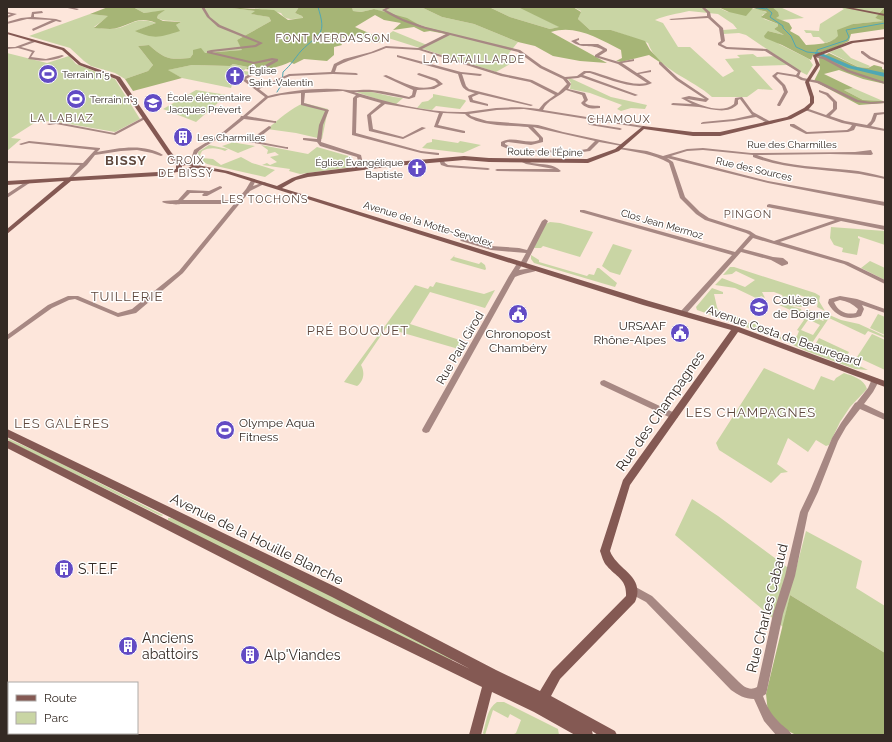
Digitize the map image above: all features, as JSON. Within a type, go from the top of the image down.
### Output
[{"type":"main road","points":[[842,7],[885,15]]},
{"type":"main road","points":[[7,33],[64,49],[80,64],[118,78],[179,168]]},
{"type":"main road","points":[[643,127],[686,133],[713,134],[789,118],[806,109],[812,103],[813,98],[807,87],[807,80],[818,65],[816,55],[852,42],[885,38]]},
{"type":"main road","name":"Route de l'Épine","points":[[277,188],[303,176],[441,160],[470,158],[489,160],[588,161],[621,147],[643,127]]},
{"type":"main road","points":[[175,160],[191,165]]},
{"type":"main road","points":[[7,183],[156,174],[191,165]]},
{"type":"main road","points":[[179,168],[191,165]]},
{"type":"main road","name":"Avenue de la Motte-Servolex","points":[[191,165],[254,180],[652,305]]},
{"type":"main road","points":[[7,232],[69,180]]},
{"type":"main road","name":"Avenue Costa de Beauregard","points":[[652,305],[736,329],[885,384]]},
{"type":"main road","name":"Rue des Champagnes","points":[[632,590],[628,579],[606,555],[607,542],[626,483],[736,329]]},
{"type":"main road","name":"Avenue de la Houille Blanche","points":[[7,433],[336,593],[490,679]]},
{"type":"main road","points":[[7,444],[396,640],[490,679],[611,735]]},
{"type":"main road","points":[[540,703],[556,675],[628,602],[631,598],[632,590]]},
{"type":"main road","points":[[475,735],[490,679]]},
{"type":"main road","points":[[540,703],[587,735]]},
{"type":"street","points":[[64,7],[77,9]]},
{"type":"street","points":[[202,7],[207,17],[213,22],[261,43],[256,46],[232,50],[211,50],[208,52],[254,63],[272,59],[277,60],[243,79],[268,97]]},
{"type":"street","points":[[191,165],[196,160],[194,156],[196,150],[220,136],[268,97],[328,90],[349,92],[384,103],[441,112],[466,113],[514,108],[541,109],[565,89],[568,82],[564,78],[534,63],[519,51],[416,25],[384,10],[391,7]]},
{"type":"street","points":[[702,7],[709,14],[709,17],[721,28],[723,41],[719,44],[726,48],[766,50],[800,72],[797,76]]},
{"type":"street","points":[[32,18],[33,13],[42,12]]},
{"type":"street","points":[[7,13],[15,14],[7,17]]},
{"type":"street","points":[[7,23],[16,20],[40,17],[58,21],[33,30]]},
{"type":"street","points":[[671,19],[709,17]]},
{"type":"street","points":[[419,49],[449,34]]},
{"type":"street","points":[[578,39],[573,41],[579,45],[599,45],[606,50],[596,56],[619,63],[650,82],[650,84],[638,85],[590,72],[585,72],[582,76]]},
{"type":"street","points":[[7,48],[17,47],[34,41]]},
{"type":"street","points":[[17,47],[34,52],[29,58],[37,60],[46,61],[62,56]]},
{"type":"street","points":[[333,73],[335,65],[342,61],[372,53],[386,47],[419,49],[502,74],[531,81],[559,94]]},
{"type":"street","points":[[862,52],[864,55],[885,64]]},
{"type":"street","points":[[816,55],[848,71],[885,83]]},
{"type":"street","points":[[398,56],[461,73],[480,75]]},
{"type":"street","points":[[619,63],[633,60]]},
{"type":"street","points":[[877,61],[885,60]]},
{"type":"street","points":[[660,63],[677,79],[707,99],[703,101],[689,97],[683,98],[700,106]]},
{"type":"street","points":[[636,74],[650,71]]},
{"type":"street","points":[[257,89],[282,77],[333,73],[356,74]]},
{"type":"street","points":[[461,73],[464,88],[478,93],[541,109],[643,127]]},
{"type":"street","points":[[780,105],[786,92],[784,86],[774,76],[777,73],[797,76],[818,82],[858,101],[871,103],[885,102]]},
{"type":"street","points":[[385,76],[415,89],[434,88],[441,83],[419,74]]},
{"type":"street","points":[[564,78],[582,76],[636,95]]},
{"type":"street","points":[[366,86],[372,89],[372,91]]},
{"type":"street","points":[[349,92],[356,90],[372,91],[409,98],[414,96],[415,89]]},
{"type":"street","points":[[565,89],[584,94],[586,100],[583,103],[584,105],[592,108],[600,107]]},
{"type":"street","points":[[820,91],[827,94],[835,102],[835,109],[827,116]]},
{"type":"street","points":[[302,92],[302,104],[327,110],[322,124],[319,141]]},
{"type":"street","points":[[478,93],[470,96],[471,100],[487,105]]},
{"type":"street","points":[[359,95],[355,98],[354,134],[421,152],[437,154]]},
{"type":"street","points":[[673,104],[716,109],[730,109],[735,106],[736,99],[739,98],[744,100],[748,108],[771,123]]},
{"type":"street","points":[[384,103],[370,115],[370,130],[403,138],[424,128]]},
{"type":"street","points":[[806,109],[854,124],[885,130]]},
{"type":"street","points":[[441,112],[436,126],[463,132]]},
{"type":"street","name":"Rue des Sources","points":[[466,113],[470,118],[487,122],[538,126],[642,152],[667,156],[768,182],[885,204]]},
{"type":"street","points":[[868,127],[873,121],[875,114],[885,113]]},
{"type":"street","points":[[703,123],[734,120],[757,115]]},
{"type":"street","points":[[242,117],[274,122]]},
{"type":"street","points":[[49,124],[56,123],[115,134],[145,118]]},
{"type":"street","points":[[606,126],[608,120]]},
{"type":"street","points":[[590,124],[620,129]]},
{"type":"street","points":[[792,125],[806,133],[848,131],[852,129],[854,124]]},
{"type":"street","points":[[529,125],[541,138],[541,141],[532,144],[507,140],[503,142],[503,145],[515,151],[575,152],[588,150],[598,140]]},
{"type":"street","points":[[251,142],[269,127]]},
{"type":"street","points":[[220,136],[286,148]]},
{"type":"street","points":[[305,139],[319,141],[322,145],[359,156],[362,168]]},
{"type":"street","points":[[21,144],[29,142],[96,148],[98,149],[97,152]]},
{"type":"street","points":[[69,180],[97,152],[128,149],[147,150],[161,155]]},
{"type":"street","name":"Rue des Charmilles","points":[[667,156],[687,150],[703,149],[751,154],[858,154]]},
{"type":"street","points":[[642,152],[664,158],[671,162],[683,198],[698,213],[707,219],[748,232],[753,235],[752,236],[818,254],[819,256],[832,262],[834,259],[851,265],[885,282]]},
{"type":"street","points":[[678,152],[676,156],[678,160]]},
{"type":"street","points":[[751,154],[766,161],[794,168],[850,171],[885,178]]},
{"type":"street","points":[[441,160],[442,164],[447,166],[488,170]]},
{"type":"street","points":[[497,170],[515,172],[559,171],[549,166],[528,163],[524,160]]},
{"type":"street","points":[[7,162],[85,164]]},
{"type":"street","points":[[876,176],[885,175]]},
{"type":"street","points":[[7,338],[54,304],[71,297],[76,297],[118,315],[134,311],[181,272],[248,190],[254,180]]},
{"type":"street","points":[[7,196],[29,182]]},
{"type":"street","points":[[248,190],[264,184]]},
{"type":"street","points":[[178,203],[189,191],[207,192],[220,187]]},
{"type":"street","points":[[198,202],[207,192]]},
{"type":"street","points":[[165,202],[237,202]]},
{"type":"street","points":[[769,206],[840,220],[862,222],[885,228]]},
{"type":"street","name":"Clos Jean Mermoz","points":[[582,211],[738,252],[773,259]]},
{"type":"street","points":[[821,216],[827,224]]},
{"type":"street","points":[[776,242],[840,220]]},
{"type":"street","name":"Rue Paul Girod","points":[[426,430],[512,276],[528,252],[544,221]]},
{"type":"street","points":[[682,313],[752,236]]},
{"type":"street","points":[[463,240],[491,248],[528,252]]},
{"type":"street","points":[[512,276],[520,272],[537,269]]},
{"type":"street","points":[[861,309],[861,312],[856,316],[848,316],[835,310],[831,301],[836,298],[850,300],[885,311]]},
{"type":"street","points":[[850,300],[857,304],[861,309]]},
{"type":"street","points":[[861,309],[870,307],[878,308]]},
{"type":"street","name":"Rue Charles Cabaud","points":[[632,590],[644,596],[658,608],[735,686],[748,694],[757,694],[762,690],[778,614],[790,576],[804,512],[809,505],[826,460],[840,430],[876,381]]},
{"type":"street","points":[[604,383],[674,416]]},
{"type":"street","points":[[858,405],[885,417]]},
{"type":"street","points":[[757,694],[763,711],[771,724],[786,735]]},
{"type":"green space","points":[[108,7],[133,7],[144,13],[165,10],[158,15],[157,18],[163,21],[181,22],[176,25],[180,31],[158,37],[148,36],[135,31],[156,23],[143,20],[132,22],[117,28],[94,28],[108,16],[90,14]]},
{"type":"green space","points":[[133,7],[225,7],[256,11],[252,14],[269,17],[271,21],[237,40],[243,50],[193,54],[190,58],[177,59],[163,56],[149,45],[138,46],[153,65],[148,71],[125,79],[115,73],[91,66],[70,48],[29,36],[90,14],[109,16],[94,27],[106,29],[123,27],[142,20],[156,23],[136,31],[176,25],[181,22],[157,18],[163,11],[144,13]]},
{"type":"green space","points":[[225,7],[274,10],[288,20],[303,18],[295,13],[299,7],[352,7],[353,11],[361,12],[374,9],[407,18],[421,26],[449,33],[446,34],[430,31],[424,32],[414,27],[393,30],[401,23],[384,20],[375,15],[355,27],[385,40],[374,42],[359,37],[346,37],[339,40],[342,45],[334,47],[334,55],[327,61],[304,59],[294,64],[290,62],[274,68],[263,70],[246,69],[248,67],[233,64],[230,66],[192,65],[168,70],[182,78],[133,91],[125,79],[148,71],[153,65],[138,46],[149,45],[163,56],[177,59],[190,58],[193,54],[193,50],[201,48],[205,53],[242,50],[237,40],[271,21],[269,17],[251,14],[255,11]]},
{"type":"green space","points":[[239,7],[299,7],[295,13],[302,16],[303,19],[288,19],[281,13]]},
{"type":"green space","points":[[352,7],[421,7],[442,17],[474,24],[518,42],[509,53],[518,62],[510,64],[496,72],[385,37],[393,31],[427,45],[446,34],[374,9],[361,12],[353,11]]},
{"type":"green space","points":[[421,7],[489,7],[510,17],[550,29],[559,27],[518,7],[573,7],[581,12],[578,19],[590,30],[611,30],[645,41],[650,50],[664,65],[649,55],[621,62],[616,61],[622,58],[621,50],[596,37],[578,31],[569,30],[551,32],[607,63],[580,61],[553,56],[535,46],[518,42],[474,24],[442,17]]},
{"type":"green space","points":[[489,7],[520,7],[560,27],[550,29],[510,17]]},
{"type":"green space","points":[[573,7],[718,7],[730,12],[748,9],[762,10],[767,13],[762,15],[764,19],[778,24],[778,26],[774,29],[784,35],[768,31],[779,44],[809,59],[813,65],[807,75],[787,65],[751,66],[773,90],[758,89],[747,97],[712,97],[667,67],[659,60],[648,43],[611,30],[590,30],[578,19],[581,11]],"holes":[[[689,11],[718,14],[733,24],[737,29],[723,30],[723,34],[739,33],[746,35],[777,56],[757,57],[753,54],[737,55],[740,58],[725,59],[734,71],[723,77],[690,47],[678,47],[663,23],[655,20]]]},
{"type":"green space","points":[[718,7],[772,7],[778,12],[779,16],[776,18],[789,23],[792,28],[790,31],[799,36],[806,45],[823,44],[831,41],[838,36],[837,30],[853,24],[883,21],[875,18],[885,7],[885,29],[851,34],[849,41],[813,55],[811,60],[765,38],[764,36],[768,31],[784,35],[774,29],[778,26],[778,24],[761,17],[767,12],[753,8],[746,16],[729,12]]},
{"type":"green space","points":[[759,7],[780,7],[804,18],[782,20],[789,23],[775,18],[778,12]]},
{"type":"green space","points":[[840,7],[885,7],[875,18],[884,21],[853,24],[834,40],[825,43],[819,37],[813,37],[811,33],[806,33],[804,30],[819,31],[820,24],[844,9]]},
{"type":"green space","points":[[841,48],[851,58],[870,66],[868,68],[858,67],[829,52]]},
{"type":"green space","points":[[7,53],[47,63],[69,56],[76,64],[115,79],[140,119],[115,132],[52,121],[36,122],[11,138],[21,139],[7,151]]},
{"type":"green space","points":[[829,53],[858,67],[868,68],[874,65],[882,67],[882,69],[885,70],[885,84],[863,79],[839,70],[824,74],[853,88],[844,90],[863,100],[883,101],[885,103],[859,105],[814,81],[820,69],[819,58]]},
{"type":"green space","points":[[233,64],[248,67],[243,71],[255,72],[248,75],[238,73],[241,71],[224,76],[241,80],[232,85],[231,88],[182,78],[167,70],[192,65],[230,66]]},
{"type":"green space","points":[[570,78],[611,97],[647,105],[645,109],[631,108],[621,111],[617,109],[622,105],[590,93],[570,89],[571,83],[568,79]]},
{"type":"green space","points":[[853,88],[883,101],[863,100],[844,90]]},
{"type":"green space","points":[[196,90],[227,95],[196,122],[163,109]]},
{"type":"green space","points":[[353,91],[372,92],[403,98],[395,105]]},
{"type":"green space","points":[[433,94],[466,101],[460,109],[436,106],[432,110],[417,108],[422,102],[428,101],[433,97]]},
{"type":"green space","points":[[304,103],[328,109],[322,139],[296,133],[267,129],[290,111]]},
{"type":"green space","points":[[432,139],[458,143],[460,141],[481,145],[463,153],[422,148],[427,143],[432,142]]},
{"type":"green space","points":[[231,142],[255,146],[238,153],[222,146]]},
{"type":"green space","points":[[209,145],[228,149],[225,151],[214,148],[202,151],[200,155],[202,158],[213,159],[221,165],[241,157],[252,163],[275,170],[265,177],[207,164],[199,159],[198,152]]},
{"type":"green space","points":[[261,145],[308,154],[317,147],[352,157],[352,167],[300,174],[289,171],[290,169],[262,165],[267,163],[270,165],[277,162],[270,157],[279,155],[275,152],[267,154],[268,150]]},
{"type":"green space","points":[[550,222],[560,223],[593,232],[580,257],[543,246],[541,248],[534,248],[543,225]]},
{"type":"green space","points":[[831,227],[885,231],[885,245],[858,236],[860,239],[857,255],[842,252],[843,248],[834,245],[830,238]]},
{"type":"green space","points":[[613,244],[632,250],[620,275],[610,272],[602,266]]},
{"type":"green space","points":[[455,255],[454,257],[479,264],[481,262],[485,265],[486,269],[485,270],[450,260]]},
{"type":"green space","points":[[531,255],[539,260],[539,262],[587,276],[589,274],[594,275],[597,268],[599,268],[617,283],[615,287],[534,263],[531,259]]},
{"type":"green space","points":[[870,261],[885,268],[885,280],[861,268]]},
{"type":"green space","points":[[730,267],[815,293],[820,296],[819,301],[825,311],[817,307],[818,302],[797,294],[793,300],[805,305],[801,307],[788,305],[801,309],[802,312],[799,316],[794,314],[795,312],[779,305],[787,305],[782,295],[774,292],[762,292],[765,298],[761,296],[758,299],[735,288],[715,285],[722,278],[745,287],[755,280],[736,271],[732,274],[723,275]]},
{"type":"green space","points":[[436,282],[484,294],[495,290],[485,308],[430,292],[410,324],[466,342],[462,350],[386,328],[361,365],[363,376],[361,382],[357,386],[344,382],[415,285],[428,289],[430,286],[433,287]]},
{"type":"green space","points":[[712,288],[723,292],[723,294],[714,294],[720,314],[729,314],[748,323],[760,325],[783,338],[788,339],[797,336],[799,331],[797,330],[804,320],[801,318],[805,312],[808,320],[801,330],[813,335],[820,325],[810,320],[808,313],[823,321],[824,320],[807,310],[827,314],[841,320],[859,324],[885,336],[885,338],[868,331],[865,335],[829,318],[812,343],[868,370],[855,369],[806,351],[778,338],[697,310],[696,307]]},
{"type":"green space","points":[[878,314],[885,317],[885,335],[870,328]]},
{"type":"green space","points":[[872,334],[885,340],[885,370],[857,357]]},
{"type":"green space","points":[[819,338],[849,352],[846,357],[816,343]]},
{"type":"green space","points":[[764,368],[814,390],[821,376],[834,381],[844,373],[861,380],[867,389],[850,407],[840,422],[829,445],[826,446],[816,440],[808,452],[788,438],[777,464],[788,472],[781,473],[771,483],[719,450],[716,443]]},
{"type":"green space","points":[[7,438],[163,515],[159,515],[10,442]]},
{"type":"green space","points":[[692,499],[718,516],[795,573],[806,531],[862,561],[856,588],[885,606],[885,653],[790,595],[783,627],[675,535]]},
{"type":"green space","points":[[168,518],[194,527],[453,657],[451,663],[178,526],[168,520]]},
{"type":"green space","points":[[790,595],[885,653],[885,735],[796,735],[786,730],[768,713],[766,694]]},
{"type":"green space","points":[[497,702],[504,702],[558,729],[559,735],[512,735],[516,733],[521,720],[510,714],[508,718],[493,710],[484,735],[483,733],[489,712]]},
{"type":"waterway","points":[[277,92],[282,84],[283,72],[301,51],[320,33],[322,29],[321,16],[318,7]]},
{"type":"waterway","points":[[751,7],[766,9]]},
{"type":"waterway","points":[[765,7],[772,13],[770,17],[783,26],[783,28],[791,36],[796,47],[807,52],[817,53],[817,50],[847,40],[849,37],[846,30],[885,23]]},
{"type":"waterway","points":[[817,53],[850,67],[885,75]]},
{"type":"place","name":"Terrain n°5","points":[[48,74]]},
{"type":"place","name":"Église Saint-Valentin","points":[[235,76]]},
{"type":"place","name":"Terrain n°3","points":[[76,99]]},
{"type":"place","name":"École élémentaire Jacques Prévert","points":[[153,103]]},
{"type":"place","name":"Les Charmilles","points":[[183,137]]},
{"type":"place","name":"Église Évangélique Baptiste","points":[[417,168]]},
{"type":"place","name":"Collège de Boigne","points":[[759,307]]},
{"type":"place","name":"Chronopost Chambéry","points":[[518,314]]},
{"type":"place","name":"URSAAF Rhône-Alpes","points":[[680,333]]},
{"type":"place","name":"Olympe Aqua Fitness","points":[[225,430]]},
{"type":"place","name":"S.T.E.F","points":[[64,569]]},
{"type":"place","name":"Anciens abattoirs","points":[[128,646]]},
{"type":"place","name":"Alp'Viandes","points":[[250,655]]},
{"type":"district","name":"FONT MERDASSON","points":[[333,38]]},
{"type":"district","name":"LA BATAILLARDE","points":[[474,59]]},
{"type":"district","name":"LA LABIAZ","points":[[62,118]]},
{"type":"district","name":"CHAMOUX","points":[[619,119]]},
{"type":"district","name":"BISSY","points":[[126,160]]},
{"type":"district","name":"CROIX DE BISSY","points":[[186,166]]},
{"type":"district","name":"LES TOCHONS","points":[[265,199]]},
{"type":"district","name":"PINGON","points":[[748,214]]},
{"type":"district","name":"TUILLERIE","points":[[127,296]]},
{"type":"district","name":"PRÉ BOUQUET","points":[[358,330]]},
{"type":"district","name":"LES CHAMPAGNES","points":[[751,412]]},
{"type":"district","name":"LES GALÈRES","points":[[62,423]]}]
